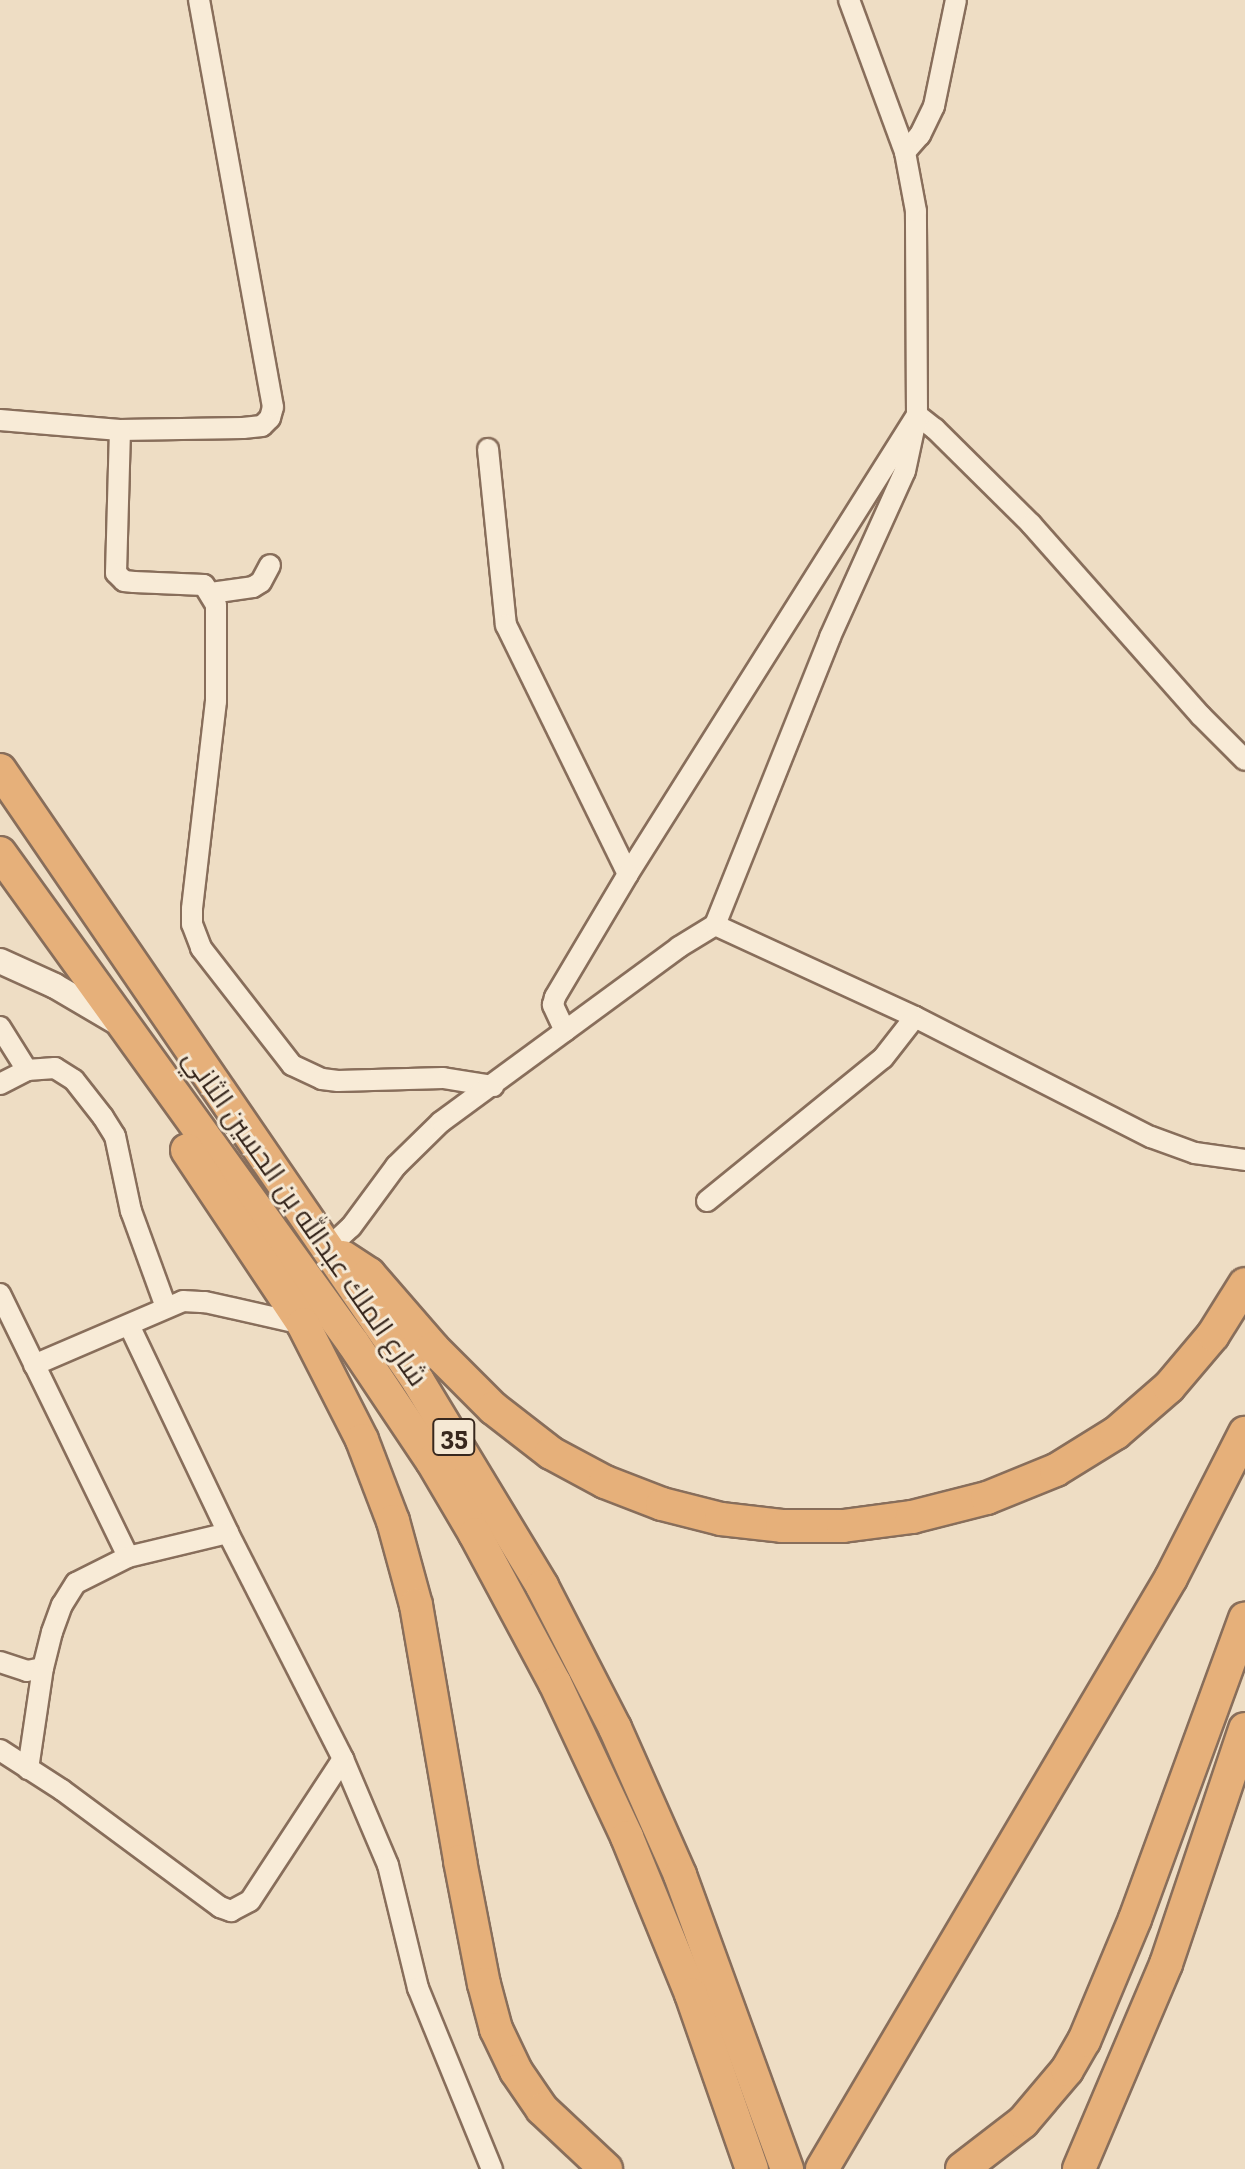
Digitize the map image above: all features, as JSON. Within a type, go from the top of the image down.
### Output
[{"type":"highway","name":"شارع الملك عبدالله بن الحسين الثاني","points":[[0,770],[461,1448],[580,1657],[680,1875],[787,2169]]},
{"type":"highway","name":"شارع الملك عبدالله بن الحسين الثاني","points":[[0,853],[393,1401],[432,1461],[516,1608],[592,1760],[660,1915],[752,2169]]},
{"type":"highway","points":[[132,1038],[143,1076],[155,1102],[303,1324],[362,1440],[405,1563],[424,1648],[481,1968],[496,2029],[516,2071],[542,2109],[574,2143],[606,2169]]},
{"type":"highway","points":[[326,1250],[349,1259],[369,1274],[462,1379],[525,1436],[551,1453],[605,1482],[662,1504],[721,1519],[782,1526],[843,1526],[912,1517],[987,1498],[1056,1470],[1116,1433],[1169,1387],[1213,1335],[1245,1284]]},
{"type":"highway","points":[[822,2169],[1171,1578],[1245,1433]]},
{"type":"highway","points":[[962,2169],[1023,2122],[1046,2097],[1084,2041],[1145,1892],[1245,1618]]},
{"type":"highway","points":[[1079,2169],[1166,1964],[1245,1729]]},
{"type":"street","points":[[0,420],[120,430],[262,426],[270,418],[273,407],[199,0]]},
{"type":"street","points":[[326,1250],[351,1227],[396,1166],[458,1109],[679,947],[715,925],[830,637],[905,471],[917,415],[916,211],[905,152],[849,0]]},
{"type":"street","points":[[905,152],[920,135],[934,106],[956,0]]},
{"type":"street","points":[[917,415],[952,445],[1031,524],[1201,716],[1245,760]]},
{"type":"street","points":[[565,1031],[553,1005],[555,997],[628,874],[917,415]]},
{"type":"street","points":[[120,430],[116,573],[124,581],[196,583],[211,593],[216,605],[216,701],[192,909],[192,924],[201,948],[292,1065],[322,1079],[338,1081],[443,1078],[493,1086]]},
{"type":"street","points":[[488,449],[506,625],[628,874]]},
{"type":"street","points":[[211,593],[253,587],[261,582],[270,565]]},
{"type":"street","points":[[715,925],[915,1017],[1151,1137],[1195,1153],[1245,1160]]},
{"type":"street","name":"شارع الملك عبدالله بن الحسين الثاني","points":[[0,961],[55,986],[132,1038]]},
{"type":"street","points":[[707,1201],[883,1058],[915,1017]]},
{"type":"street","points":[[0,1027],[27,1070]]},
{"type":"street","points":[[0,1084],[27,1070],[47,1066],[66,1074],[115,1136],[131,1211],[166,1307]]},
{"type":"street","points":[[0,1296],[128,1557]]},
{"type":"street","points":[[34,1365],[183,1301],[205,1302],[303,1324]]},
{"type":"street","points":[[129,1325],[228,1533],[343,1759],[388,1865],[418,1988],[492,2169]]},
{"type":"street","points":[[28,1769],[43,1668],[62,1605],[76,1583],[128,1557],[228,1533]]},
{"type":"street","points":[[0,1662],[27,1671],[43,1668]]},
{"type":"street","points":[[0,1750],[220,1907],[231,1911],[250,1901],[343,1759]]}]
